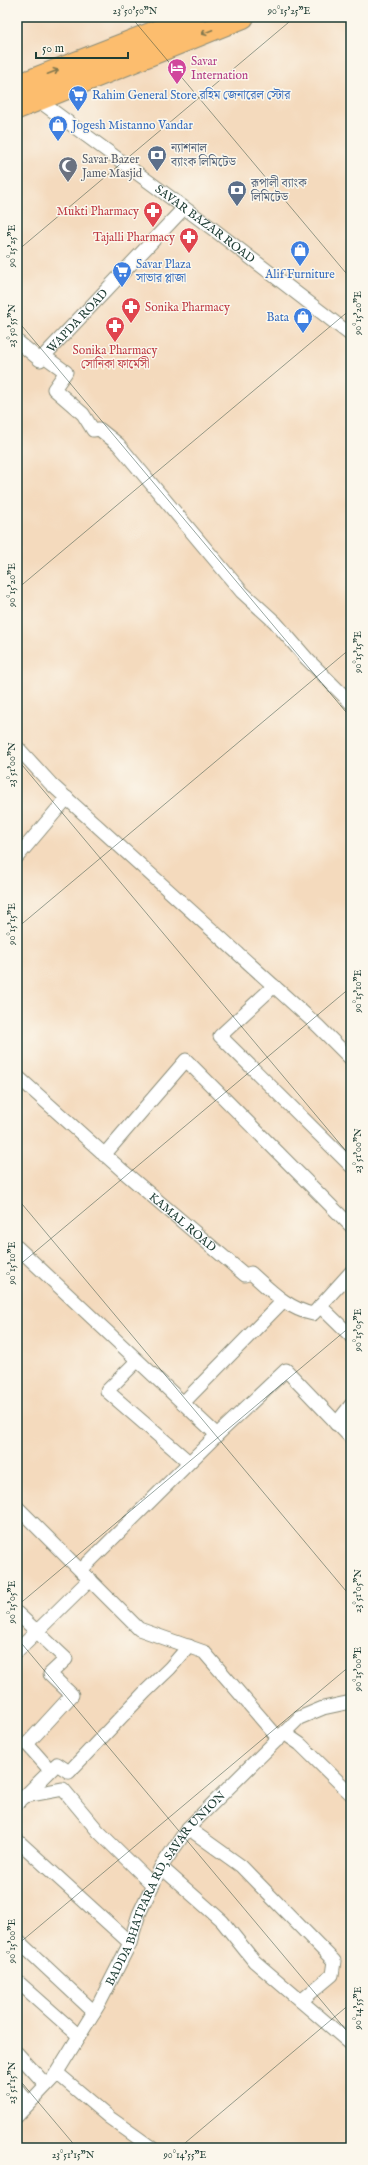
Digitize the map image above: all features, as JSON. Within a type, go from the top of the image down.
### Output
[{"type":"highway","points":[[17,86],[194,17]]},
{"type":"highway","points":[[17,108],[243,17]]},
{"type":"street","name":"SAVAR BAZAR ROAD","points":[[38,100],[184,208],[351,335]]},
{"type":"street","name":"WAPDA ROAD","points":[[17,341],[40,360],[184,208]]},
{"type":"street","points":[[44,356],[66,372],[54,389],[83,414],[93,430],[99,429],[118,444],[242,592],[275,622],[306,659],[351,703]]},
{"type":"street","points":[[17,747],[67,798],[274,986],[351,1059]]},
{"type":"street","points":[[17,857],[67,798]]},
{"type":"street","points":[[274,986],[220,1036],[351,1166]]},
{"type":"street","points":[[104,1154],[186,1060],[351,1226]]},
{"type":"street","name":"KAMAL ROAD","points":[[17,1076],[104,1154],[245,1275],[251,1273],[283,1301],[300,1311],[313,1314],[351,1272]]},
{"type":"street","points":[[17,1247],[217,1435]]},
{"type":"street","points":[[183,1403],[283,1301]]},
{"type":"street","points":[[320,1306],[351,1336]]},
{"type":"street","points":[[137,1361],[107,1391],[190,1462]]},
{"type":"street","points":[[17,1651],[190,1462],[286,1370],[351,1438]]},
{"type":"street","points":[[336,1424],[351,1405]]},
{"type":"street","points":[[17,1507],[86,1574],[139,1629],[204,1652],[282,1736],[300,1744],[351,1794]]},
{"type":"street","points":[[17,1613],[66,1659],[50,1674],[72,1695],[27,1744],[50,1770]]},
{"type":"street","points":[[21,1800],[57,1764],[69,1772],[145,1692],[170,1668],[189,1646]]},
{"type":"street","name":"BADDA BHATPARA RD, SAVAR UNION","points":[[17,2116],[57,2073],[94,2012],[130,1943],[139,1914],[161,1867],[188,1828],[299,1718],[323,1708],[351,1702]]},
{"type":"street","points":[[21,1800],[63,1789],[98,1831],[153,1885]]},
{"type":"street","points":[[188,1828],[241,1866],[334,1961],[332,1975],[301,2001]]},
{"type":"street","points":[[17,1840],[130,1943]]},
{"type":"street","points":[[161,1867],[222,1921],[254,1960],[351,2044]]},
{"type":"street","points":[[19,1946],[94,2012]]},
{"type":"street","points":[[17,1981],[79,2036]]},
{"type":"street","points":[[17,2052],[46,2085]]},
{"type":"street","points":[[57,2073],[110,2118],[152,2148]]},
{"type":"street","points":[[17,2089],[29,2103]]},
{"type":"place","name":"Savar Internation","points":[[177,85]]},
{"type":"place","name":"Rahim General Store রহিম জেনারেল স্টোর","points":[[78,112]]},
{"type":"place","name":"Jogesh Mistanno Vandar","points":[[58,142]]},
{"type":"place","name":"ন্যাশনাল ব্যাংক লিমিটেড","points":[[157,172]]},
{"type":"place","name":"Savar Bazer Jame Masjid","points":[[68,183]]},
{"type":"place","name":"রূপালী ব্যাংক লিমিটেড","points":[[237,207]]},
{"type":"place","name":"Mukti Pharmacy","points":[[153,228]]},
{"type":"place","name":"Tajalli Pharmacy","points":[[189,254]]},
{"type":"place","name":"Alif Furniture","points":[[300,267]]},
{"type":"place","name":"Savar Plaza সাভার প্লাজা","points":[[122,288]]},
{"type":"place","name":"Sonika Pharmacy","points":[[131,324]]},
{"type":"place","name":"Bata","points":[[303,334]]},
{"type":"place","name":"Sonika Pharmacy সোনিকা ফার্মেসী","points":[[115,343]]}]
